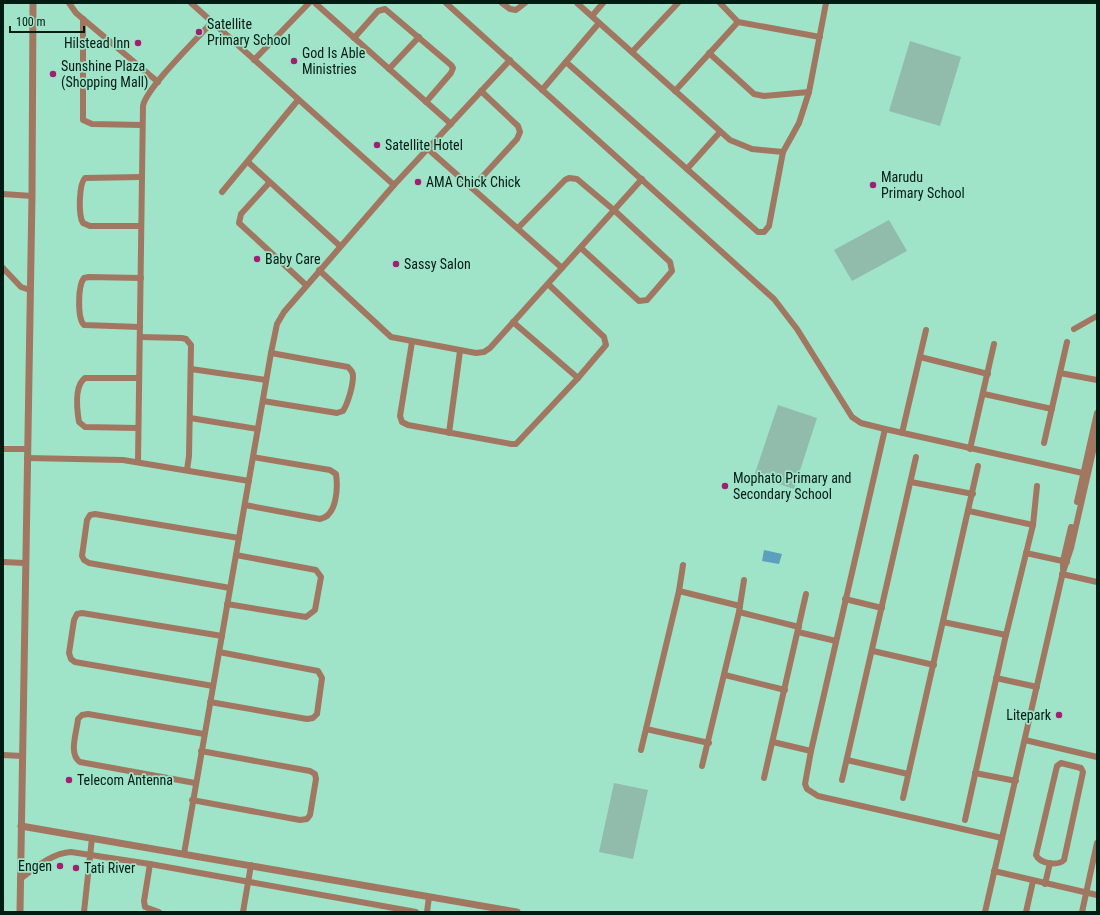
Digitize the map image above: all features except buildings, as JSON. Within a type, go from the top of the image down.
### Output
[{"type":"street","points":[[20,912],[32,196],[33,3]]},
{"type":"street","points":[[69,3],[83,20],[158,82]]},
{"type":"street","points":[[191,3],[394,185]]},
{"type":"street","points":[[254,60],[309,3]]},
{"type":"street","points":[[315,3],[451,124]]},
{"type":"street","points":[[446,3],[774,299],[797,329],[852,417],[861,423],[885,429],[1085,474]]},
{"type":"street","points":[[502,3],[514,10],[519,9],[525,3]]},
{"type":"street","points":[[577,3],[730,140],[743,147],[783,152]]},
{"type":"street","points":[[592,16],[603,3]]},
{"type":"street","points":[[632,52],[678,3]]},
{"type":"street","points":[[720,3],[738,22],[820,37]]},
{"type":"street","points":[[566,62],[754,230],[762,232],[768,226],[783,152],[799,123],[809,92],[826,3]]},
{"type":"street","points":[[354,38],[378,11],[383,8],[389,11],[419,37],[453,68],[451,73],[426,102]]},
{"type":"street","points":[[83,20],[83,120],[92,124],[142,125]]},
{"type":"street","points":[[138,462],[141,177],[144,103],[146,96],[212,22]]},
{"type":"street","points":[[675,91],[738,22]]},
{"type":"street","points":[[542,90],[599,23]]},
{"type":"street","points":[[390,69],[419,37]]},
{"type":"street","points":[[709,53],[754,94],[764,96],[809,92]]},
{"type":"street","points":[[184,854],[192,800],[245,505],[262,401],[271,353],[280,318],[306,285],[394,185],[510,60]]},
{"type":"street","points":[[472,188],[517,139],[520,132],[517,124],[481,91]]},
{"type":"street","points":[[222,192],[298,100]]},
{"type":"street","points":[[687,169],[720,132]]},
{"type":"street","points":[[428,149],[562,268]]},
{"type":"street","points":[[248,162],[269,183],[340,246]]},
{"type":"street","points":[[141,177],[84,178],[81,184],[80,215],[83,223],[90,226],[141,226]]},
{"type":"street","points":[[518,228],[565,180],[569,178],[580,180],[673,266],[672,271],[650,298],[645,301],[637,300],[581,248]]},
{"type":"street","points":[[319,270],[384,333],[391,337],[460,351],[476,353],[484,352],[490,348],[615,211],[642,179]]},
{"type":"street","points":[[269,183],[241,214],[240,223],[306,285]]},
{"type":"street","points":[[3,194],[32,196]]},
{"type":"street","points":[[3,268],[21,287],[30,290]]},
{"type":"street","points":[[140,327],[84,325],[80,318],[80,285],[84,278],[141,278]]},
{"type":"street","points":[[412,342],[400,416],[402,422],[408,425],[449,433],[516,444],[578,378],[605,346],[606,340],[548,284]]},
{"type":"street","points":[[1074,329],[1097,316]]},
{"type":"street","points":[[513,322],[578,378]]},
{"type":"street","points":[[902,433],[926,330]]},
{"type":"street","points":[[140,337],[186,339],[191,346],[190,418],[187,470]]},
{"type":"street","points":[[1044,443],[1067,342]]},
{"type":"street","points":[[970,449],[984,394],[994,344]]},
{"type":"street","points":[[449,433],[460,351]]},
{"type":"street","points":[[262,401],[337,413],[343,412],[346,407],[353,376],[352,370],[348,367],[271,353]]},
{"type":"street","points":[[920,357],[988,374]]},
{"type":"street","points":[[191,369],[266,380]]},
{"type":"street","points":[[1060,373],[1097,380]]},
{"type":"street","points":[[138,428],[85,427],[79,422],[78,404],[80,385],[85,378],[139,378]]},
{"type":"street","points":[[984,394],[1052,409]]},
{"type":"street","points":[[985,912],[1085,474],[1097,413]]},
{"type":"street","points":[[190,418],[258,429]]},
{"type":"street","points":[[885,429],[804,779],[806,789],[812,794],[1002,838]]},
{"type":"street","points":[[1085,474],[1097,434]]},
{"type":"street","points":[[3,449],[27,449]]},
{"type":"street","points":[[245,505],[320,519],[326,518],[333,509],[337,480],[336,474],[330,470],[253,457]]},
{"type":"street","points":[[842,780],[916,457]]},
{"type":"street","points":[[27,458],[138,462],[249,480]]},
{"type":"street","points":[[903,798],[973,494],[978,466]]},
{"type":"street","points":[[911,482],[973,494]]},
{"type":"street","points":[[965,820],[996,678],[1033,525],[1037,486]]},
{"type":"street","points":[[969,511],[1033,525]]},
{"type":"street","points":[[230,588],[89,563],[84,560],[82,556],[87,520],[90,516],[95,514],[239,538]]},
{"type":"street","points":[[1026,553],[1065,561]]},
{"type":"street","points":[[227,604],[306,617],[315,610],[321,577],[316,570],[236,555]]},
{"type":"street","points":[[3,562],[25,563]]},
{"type":"street","points":[[641,750],[683,565]]},
{"type":"street","points":[[1063,572],[1097,582]]},
{"type":"street","points":[[702,766],[709,743],[744,580]]},
{"type":"street","points":[[678,591],[739,609],[836,641]]},
{"type":"street","points":[[764,778],[806,594]]},
{"type":"street","points":[[846,599],[882,608]]},
{"type":"street","points":[[213,686],[75,662],[71,659],[69,653],[74,620],[77,614],[82,613],[222,636]]},
{"type":"street","points":[[943,622],[1006,635]]},
{"type":"street","points":[[873,650],[934,665]]},
{"type":"street","points":[[210,702],[307,719],[313,718],[317,714],[322,678],[318,671],[219,652]]},
{"type":"street","points":[[724,675],[785,690]]},
{"type":"street","points":[[996,678],[1037,687]]},
{"type":"street","points":[[195,783],[80,762],[76,759],[74,754],[78,719],[82,715],[88,714],[204,734]]},
{"type":"street","points":[[646,729],[709,743]]},
{"type":"street","points":[[1025,740],[1097,757]]},
{"type":"street","points":[[773,742],[811,751]]},
{"type":"street","points":[[192,800],[300,820],[307,819],[310,815],[316,779],[315,774],[310,771],[201,751]]},
{"type":"street","points":[[1072,765],[1074,752]]},
{"type":"street","points":[[3,755],[22,756]]},
{"type":"street","points":[[847,760],[908,774]]},
{"type":"street","points":[[1060,763],[1081,768],[1083,772],[1064,860],[1059,863],[1050,863],[1038,859],[1036,852],[1057,766],[1060,763]]},
{"type":"street","points":[[975,773],[1016,781]]},
{"type":"street","points":[[21,826],[517,912]]},
{"type":"street","points":[[84,912],[92,838]]},
{"type":"street","points":[[1082,912],[1097,843]]},
{"type":"street","points":[[20,879],[46,861],[65,852],[90,854],[416,912]]},
{"type":"street","points":[[1045,884],[1050,863]]},
{"type":"street","points":[[150,864],[144,901],[146,907],[159,912]]},
{"type":"street","points":[[243,912],[251,865]]},
{"type":"street","points":[[994,871],[1097,895]]},
{"type":"street","points":[[1026,912],[1033,881]]},
{"type":"street","points":[[427,912],[429,897]]},
{"type":"green space","points":[[910,41],[961,57],[940,126],[889,111]]},
{"type":"green space","points":[[889,220],[907,251],[852,281],[834,250]]},
{"type":"green space","points":[[778,405],[817,418],[794,489],[754,476]]},
{"type":"green space","points":[[614,783],[648,790],[633,859],[599,852]]},
{"type":"water","points":[[764,550],[782,554],[779,564],[762,561]]},
{"type":"place","name":"Satellite Primary School","points":[[199,32]]},
{"type":"place","name":"Hilstead Inn","points":[[138,43]]},
{"type":"place","name":"God Is Able Ministries","points":[[294,61]]},
{"type":"place","name":"Sunshine Plaza (Shopping Mall)","points":[[53,74]]},
{"type":"place","name":"Satellite Hotel","points":[[377,145]]},
{"type":"place","name":"AMA Chick Chick","points":[[418,182]]},
{"type":"place","name":"Marudu Primary School","points":[[873,185]]},
{"type":"place","name":"Baby Care","points":[[257,259]]},
{"type":"place","name":"Sassy Salon","points":[[396,264]]},
{"type":"place","name":"Mophato Primary and Secondary School","points":[[725,486]]},
{"type":"place","name":"Litepark","points":[[1059,715]]},
{"type":"place","name":"Telecom Antenna","points":[[69,780]]},
{"type":"place","name":"Engen","points":[[60,866]]},
{"type":"place","name":"Tati River","points":[[76,868]]}]
